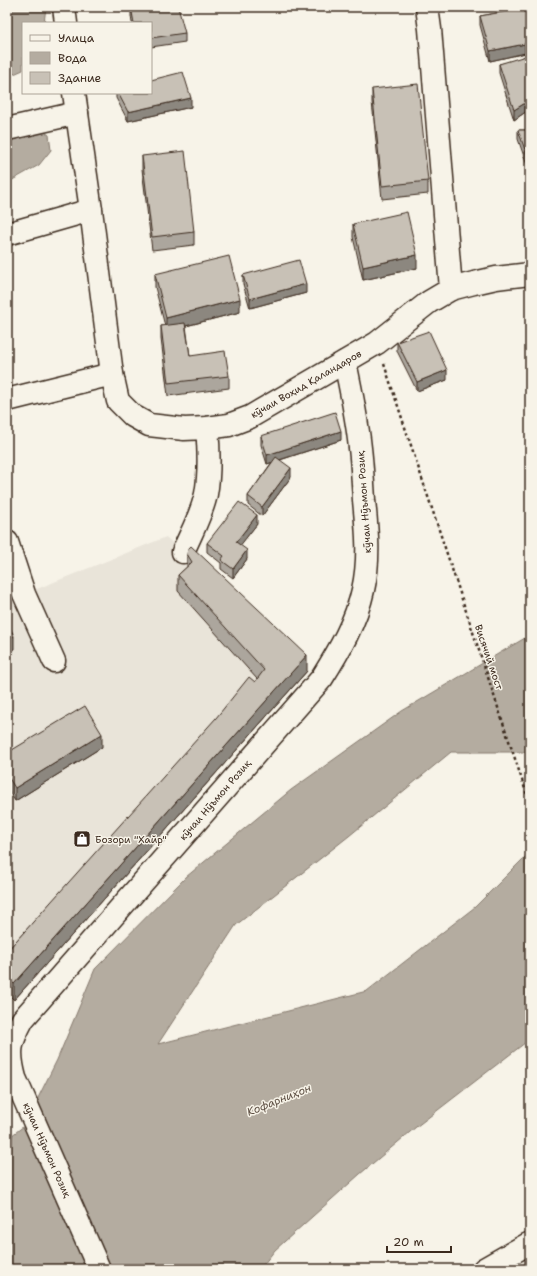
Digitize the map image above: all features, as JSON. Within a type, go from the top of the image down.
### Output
[{"type":"street","points":[[64,7],[66,22]]},
{"type":"street","points":[[427,7],[451,289]]},
{"type":"street","points":[[7,129],[75,103]]},
{"type":"street","name":"кӯчаи Воҳид Қаландаров","points":[[75,103],[91,210],[112,374],[118,401],[133,416],[149,425],[184,429],[207,428],[229,425],[250,417],[377,343],[429,302],[451,289],[488,280],[530,274]]},
{"type":"street","points":[[7,234],[91,210]]},
{"type":"street","name":"кӯчаи Нӯъмон Розиқ","points":[[100,1269],[15,1078],[11,1061],[11,1048],[23,1019],[322,678],[335,658],[355,615],[363,590],[367,565],[368,540],[360,448],[354,404],[345,362]]},
{"type":"street","points":[[7,400],[112,374]]},
{"type":"street","points":[[183,552],[199,516],[205,495],[209,463],[207,428]]},
{"type":"street","points":[[7,542],[24,594],[54,661]]},
{"type":"street","points":[[484,1269],[528,1244]]},
{"type":"path","name":"Висячий мост","points":[[377,343],[530,804]]},
{"type":"shaded area","name":"Бозори \"Хайр\"","points":[[166,537],[308,671],[7,1008],[7,601]]},
{"type":"water","points":[[7,7],[46,7],[44,22],[22,22],[22,70],[7,77]]},
{"type":"water","points":[[39,128],[49,135],[51,150],[39,165],[7,183],[7,135]]},
{"type":"water","name":"Кофарниҳон","points":[[530,635],[530,752],[451,752],[349,836],[236,925],[158,1044],[367,991],[475,907],[530,852],[530,1039],[416,1127],[360,1174],[275,1250],[260,1269],[7,1269],[7,1139],[24,1126],[57,1060],[95,969],[186,877],[291,790],[402,711]]},
{"type":"building","points":[[131,7],[178,7],[185,33],[152,38],[152,22],[134,22]]},
{"type":"building","points":[[530,7],[530,43],[490,51],[480,16]]},
{"type":"building","points":[[529,55],[530,100],[514,110],[499,64]]},
{"type":"building","points":[[183,72],[191,98],[128,112],[119,94],[152,94],[152,80]]},
{"type":"building","points":[[418,84],[428,181],[382,186],[372,89]]},
{"type":"building","points":[[518,130],[530,130],[530,164]]},
{"type":"building","points":[[185,151],[194,232],[152,237],[142,156]]},
{"type":"building","points":[[407,212],[417,255],[363,267],[353,224]]},
{"type":"building","points":[[229,256],[240,299],[166,318],[155,274]]},
{"type":"building","points":[[299,260],[306,284],[250,299],[243,275]]},
{"type":"building","points":[[185,323],[190,356],[225,351],[229,376],[168,383],[161,326]]},
{"type":"building","points":[[429,331],[447,370],[417,382],[397,342]]},
{"type":"building","points":[[335,412],[341,431],[267,455],[261,436]]},
{"type":"building","points":[[276,457],[291,468],[262,507],[248,496]]},
{"type":"building","points":[[239,502],[257,515],[236,542],[247,550],[233,569],[221,560],[224,556],[207,543]]},
{"type":"building","points":[[191,546],[307,655],[14,984],[7,977],[7,951],[216,718],[249,677],[255,682],[264,670],[178,575],[192,562],[187,554],[188,549]]},
{"type":"building","points":[[7,621],[14,636],[7,639]]},
{"type":"building","points":[[85,706],[102,734],[15,788],[7,775],[7,753]]},
{"type":"place","name":"Бозори \"Хайр\"","points":[[82,839]]}]
